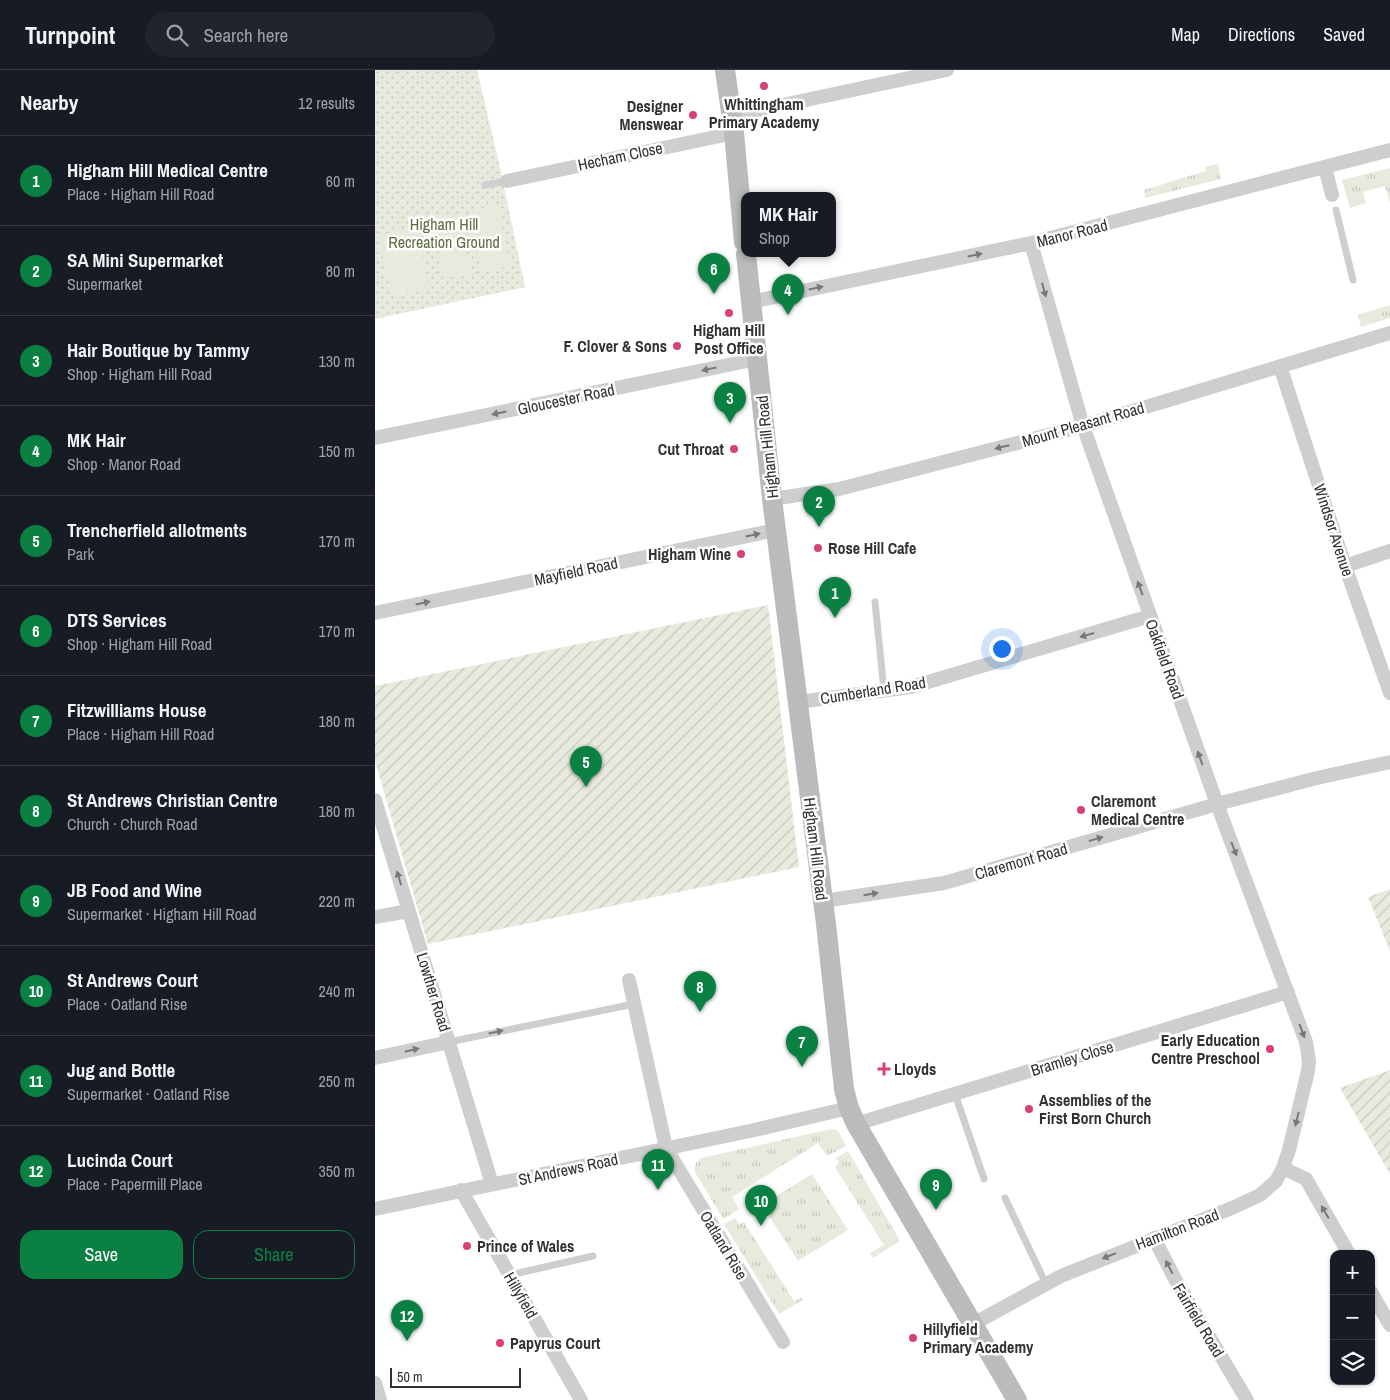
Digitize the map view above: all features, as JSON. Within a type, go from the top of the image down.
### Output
[{"type":"street","points":[[725,70],[741,213]]},
{"type":"street","name":"Hecham Close","points":[[507,181],[947,70]]},
{"type":"street","name":"Manor Road","points":[[751,302],[1031,243],[1390,150]]},
{"type":"street","points":[[1325,167],[1332,195]]},
{"type":"street","name":"Oakfield Road","points":[[1031,243],[1083,426],[1217,804],[1306,1042],[1309,1061],[1308,1071]]},
{"type":"street","name":"Higham Hill Road","points":[[745,257],[772,499],[823,902],[844,1089],[852,1116],[1017,1400]]},
{"type":"street","name":"Mount Pleasant Road","points":[[772,499],[839,489],[1083,426],[1390,333]]},
{"type":"street","name":"Gloucester Road","points":[[375,438],[757,359]]},
{"type":"street","name":"Windsor Avenue","points":[[1280,366],[1345,566],[1390,694]]},
{"type":"street","name":"Mayfield Road","points":[[375,612],[776,530]]},
{"type":"street","points":[[1345,566],[1390,551]]},
{"type":"street","name":"Cumberland Road","points":[[798,702],[911,687],[1150,616]]},
{"type":"street","name":"Claremont Road","points":[[823,902],[945,883],[1217,804],[1317,778],[1390,762]]},
{"type":"street","name":"Lowther Road","points":[[375,800],[492,1184]]},
{"type":"street","points":[[375,917],[409,910]]},
{"type":"street","name":"Oatland Rise","points":[[629,980],[666,1148],[783,1342]]},
{"type":"street","name":"Bramley Close","points":[[852,1116],[912,1106],[955,1094],[1288,992]]},
{"type":"street","points":[[375,1058],[449,1042]]},
{"type":"street","name":"Hamilton Road","points":[[973,1324],[1061,1276],[1260,1195],[1276,1182],[1283,1168],[1308,1071]]},
{"type":"street","name":"St Andrews Road","points":[[375,1209],[824,1115],[852,1116]]},
{"type":"street","points":[[1283,1168],[1306,1179],[1347,1250]]},
{"type":"street","name":"Hillyfield","points":[[461,1190],[581,1400]]},
{"type":"street","name":"Fairfield Road","points":[[1154,1238],[1175,1279],[1247,1400]]},
{"type":"street","points":[[1373,1295],[1390,1325]]},
{"type":"street","points":[[375,1383],[380,1400]]},
{"type":"lane","points":[[485,185],[507,181]]},
{"type":"lane","points":[[1335,210],[1353,280]]},
{"type":"lane","points":[[875,602],[884,691]]},
{"type":"lane","points":[[449,1042],[634,1004]]},
{"type":"lane","points":[[955,1094],[984,1178]]},
{"type":"lane","points":[[1005,1198],[1046,1284]]},
{"type":"lane","points":[[509,1275],[593,1256]]},
{"type":"green space","name":"Higham Hill Recreation Ground","points":[[375,70],[477,70],[525,287],[375,319]]},
{"type":"green space","points":[[1218,164],[1221,179],[1145,198],[1144,190],[1206,171],[1205,167]]},
{"type":"green space","points":[[1390,168],[1390,203],[1385,186],[1363,192],[1366,203],[1350,208],[1342,180]]},
{"type":"green space","points":[[498,205],[510,266],[481,272],[469,211]]},
{"type":"green space","points":[[459,213],[471,274],[443,279],[431,219]]},
{"type":"green space","points":[[417,227],[429,288],[391,296],[378,235]]},
{"type":"green space","points":[[1390,305],[1390,318],[1361,327],[1358,315]]},
{"type":"green space","points":[[768,605],[799,867],[428,944],[375,761],[375,686]]},
{"type":"green space","points":[[1390,889],[1390,951],[1368,897]]},
{"type":"green space","points":[[1390,1070],[1390,1174],[1340,1088]]},
{"type":"green space","points":[[831,1129],[838,1131],[846,1146],[827,1156],[818,1143],[732,1197],[739,1209],[723,1219],[695,1172],[696,1164],[701,1158]]},
{"type":"green space","points":[[848,1151],[900,1241],[873,1258],[870,1253],[884,1245],[835,1167],[839,1163],[836,1158]]},
{"type":"green space","points":[[812,1174],[848,1230],[798,1261],[762,1205]]},
{"type":"green space","points":[[735,1218],[739,1224],[744,1222],[794,1301],[801,1297],[803,1300],[779,1314],[724,1224]]},
{"type":"place","name":"Whittingham Primary Academy","points":[[764,86]]},
{"type":"place","name":"Designer Menswear","points":[[693,115]]},
{"type":"place","name":"DTS Services","points":[[714,294]]},
{"type":"place","name":"Higham Hill Post Office","points":[[729,313]]},
{"type":"place","name":"MK Hair","points":[[788,315]]},
{"type":"place","name":"F. Clover & Sons","points":[[677,346]]},
{"type":"place","name":"Hair Boutique by Tammy","points":[[730,423]]},
{"type":"place","name":"Cut Throat","points":[[734,449]]},
{"type":"place","name":"SA Mini Supermarket","points":[[819,527]]},
{"type":"place","name":"Rose Hill Cafe","points":[[818,548]]},
{"type":"place","name":"Higham Wine","points":[[741,554]]},
{"type":"place","name":"Higham Hill Medical Centre","points":[[835,618]]},
{"type":"place","name":"Trencherfield allotments","points":[[586,787]]},
{"type":"place","name":"Claremont Medical Centre","points":[[1081,810]]},
{"type":"place","name":"St Andrews Christian Centre","points":[[700,1012]]},
{"type":"place","name":"Early Education Centre Preschool","points":[[1270,1049]]},
{"type":"place","name":"Fitzwilliams House","points":[[802,1067]]},
{"type":"place","name":"Lloyds","points":[[884,1069]]},
{"type":"place","name":"Assemblies of the First Born Church","points":[[1029,1109]]},
{"type":"place","name":"Jug and Bottle","points":[[658,1190]]},
{"type":"place","name":"JB Food and Wine","points":[[936,1210]]},
{"type":"place","name":"St Andrews Court","points":[[761,1226]]},
{"type":"place","name":"Prince of Wales","points":[[467,1246]]},
{"type":"place","name":"Hillyfield Primary Academy","points":[[913,1338]]},
{"type":"place","name":"Lucinda Court","points":[[407,1341]]},
{"type":"place","name":"Papyrus Court","points":[[500,1343]]}]
